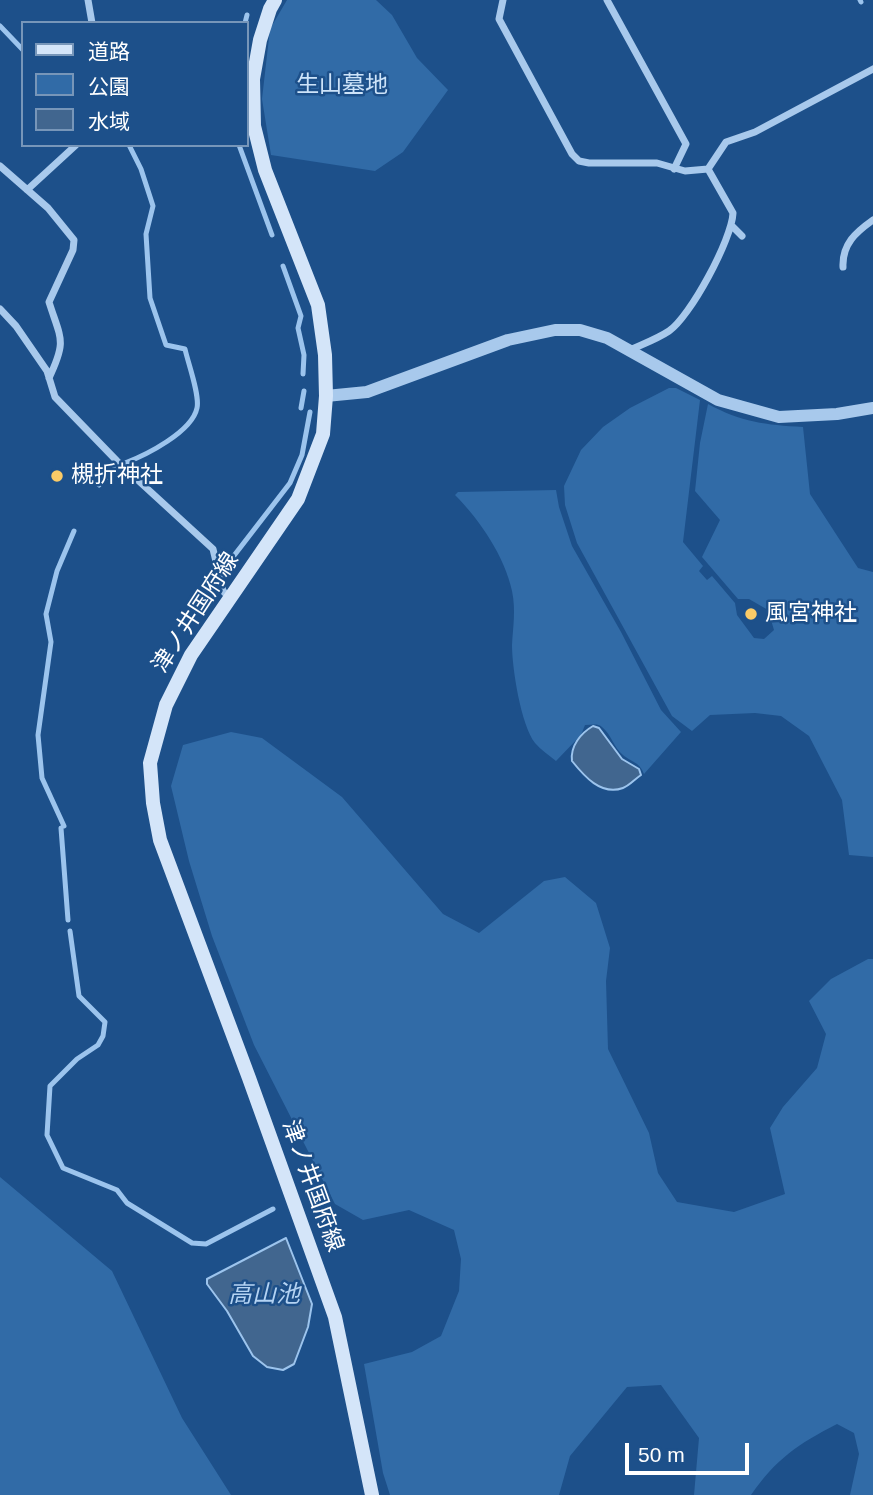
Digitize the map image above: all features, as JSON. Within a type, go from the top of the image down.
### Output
[{"type":"main road","name":"津ノ井国府線","points":[[275,0],[260,40],[256,66],[254,126],[265,170],[318,304],[325,355],[323,434],[298,499],[191,655],[166,705],[150,763],[153,803],[164,852],[335,1317],[372,1495]]},
{"type":"street","points":[[88,0],[92,21]]},
{"type":"street","points":[[503,0],[499,19],[572,154],[579,161],[657,163],[674,169],[708,169]]},
{"type":"street","points":[[607,0],[686,144],[674,169]]},
{"type":"street","points":[[708,169],[726,142],[755,132],[873,69]]},
{"type":"street","points":[[27,190],[74,147]]},
{"type":"street","points":[[0,166],[48,208],[74,240],[73,250],[49,302],[63,342],[49,379]]},
{"type":"street","points":[[630,351],[670,330],[687,315],[707,279],[731,225],[733,214],[708,169]]},
{"type":"street","points":[[843,267],[842,257],[855,233],[873,220]]},
{"type":"street","points":[[731,225],[742,236]]},
{"type":"street","points":[[0,309],[16,326],[47,371],[55,397],[117,461],[213,550],[223,591],[230,598]]},
{"type":"street","points":[[326,396],[367,392],[508,340],[555,330],[580,330],[607,338],[718,400],[779,417],[837,414],[873,408]]},
{"type":"green space","name":"生山墓地","points":[[287,0],[376,0],[392,15],[417,58],[448,90],[403,152],[375,171],[271,155],[262,99],[270,29]]},
{"type":"green space","points":[[669,388],[676,388],[700,400],[683,542],[703,566],[699,571],[707,580],[712,576],[735,603],[737,615],[754,638],[764,639],[774,630],[768,610],[749,599],[738,599],[702,557],[720,520],[695,491],[700,443],[708,404],[754,422],[803,427],[810,494],[858,568],[873,572],[873,857],[849,855],[842,800],[809,736],[781,716],[755,713],[710,715],[692,731],[672,716],[577,543],[565,505],[564,486],[581,450],[603,427],[630,408]]},
{"type":"green space","points":[[556,490],[572,546],[661,710],[681,732],[644,774],[638,765],[620,752],[605,730],[598,725],[585,725],[581,735],[556,761],[535,743],[525,723],[516,681],[512,645],[514,605],[509,578],[490,540],[455,495],[458,492]]},
{"type":"green space","points":[[231,732],[262,738],[342,797],[443,914],[479,933],[544,881],[565,877],[596,903],[610,948],[606,981],[608,1049],[649,1133],[658,1173],[677,1202],[734,1212],[785,1194],[770,1128],[783,1107],[817,1068],[826,1034],[809,1001],[831,979],[868,959],[873,959],[873,1495],[850,1495],[859,1454],[854,1433],[837,1424],[811,1438],[779,1462],[751,1495],[694,1495],[699,1438],[661,1385],[627,1387],[570,1456],[559,1495],[390,1495],[383,1473],[364,1364],[412,1352],[441,1336],[459,1291],[461,1259],[454,1230],[409,1210],[363,1220],[335,1204],[254,1045],[212,936],[189,861],[171,786],[183,745]]},
{"type":"green space","points":[[0,1177],[112,1271],[182,1418],[231,1495],[0,1495]]},
{"type":"water","points":[[593,726],[599,728],[622,759],[639,769],[641,775],[625,787],[615,790],[600,787],[572,761],[577,740]]},
{"type":"water","name":"高山池","points":[[286,1238],[312,1304],[308,1327],[294,1364],[283,1370],[267,1367],[253,1356],[227,1311],[207,1284],[207,1279]]},
{"type":"waterway","points":[[246,21],[247,15]]},
{"type":"waterway","points":[[0,26],[21,48]]},
{"type":"waterway","points":[[125,463],[178,434],[187,426],[197,408],[195,387],[185,349],[166,345],[150,298],[146,234],[153,206],[141,169],[130,147]]},
{"type":"waterway","points":[[240,147],[272,235]]},
{"type":"waterway","points":[[283,266],[301,316],[298,328],[304,355],[303,374]]},
{"type":"waterway","points":[[301,408],[304,391]]},
{"type":"waterway","points":[[226,566],[290,483],[302,455],[310,412]]},
{"type":"waterway","points":[[99,485],[116,467]]},
{"type":"waterway","points":[[64,826],[42,778],[38,735],[51,642],[46,614],[57,571],[74,531]]},
{"type":"waterway","points":[[61,828],[68,920]]},
{"type":"waterway","points":[[70,931],[79,996],[105,1022],[103,1036],[98,1045],[77,1059],[50,1086],[47,1135],[63,1168],[117,1190],[127,1203],[192,1243],[206,1244],[273,1209]]},
{"type":"place","name":"槻折神社","points":[[57,476]]},
{"type":"place","name":"風宮神社","points":[[751,614]]}]
